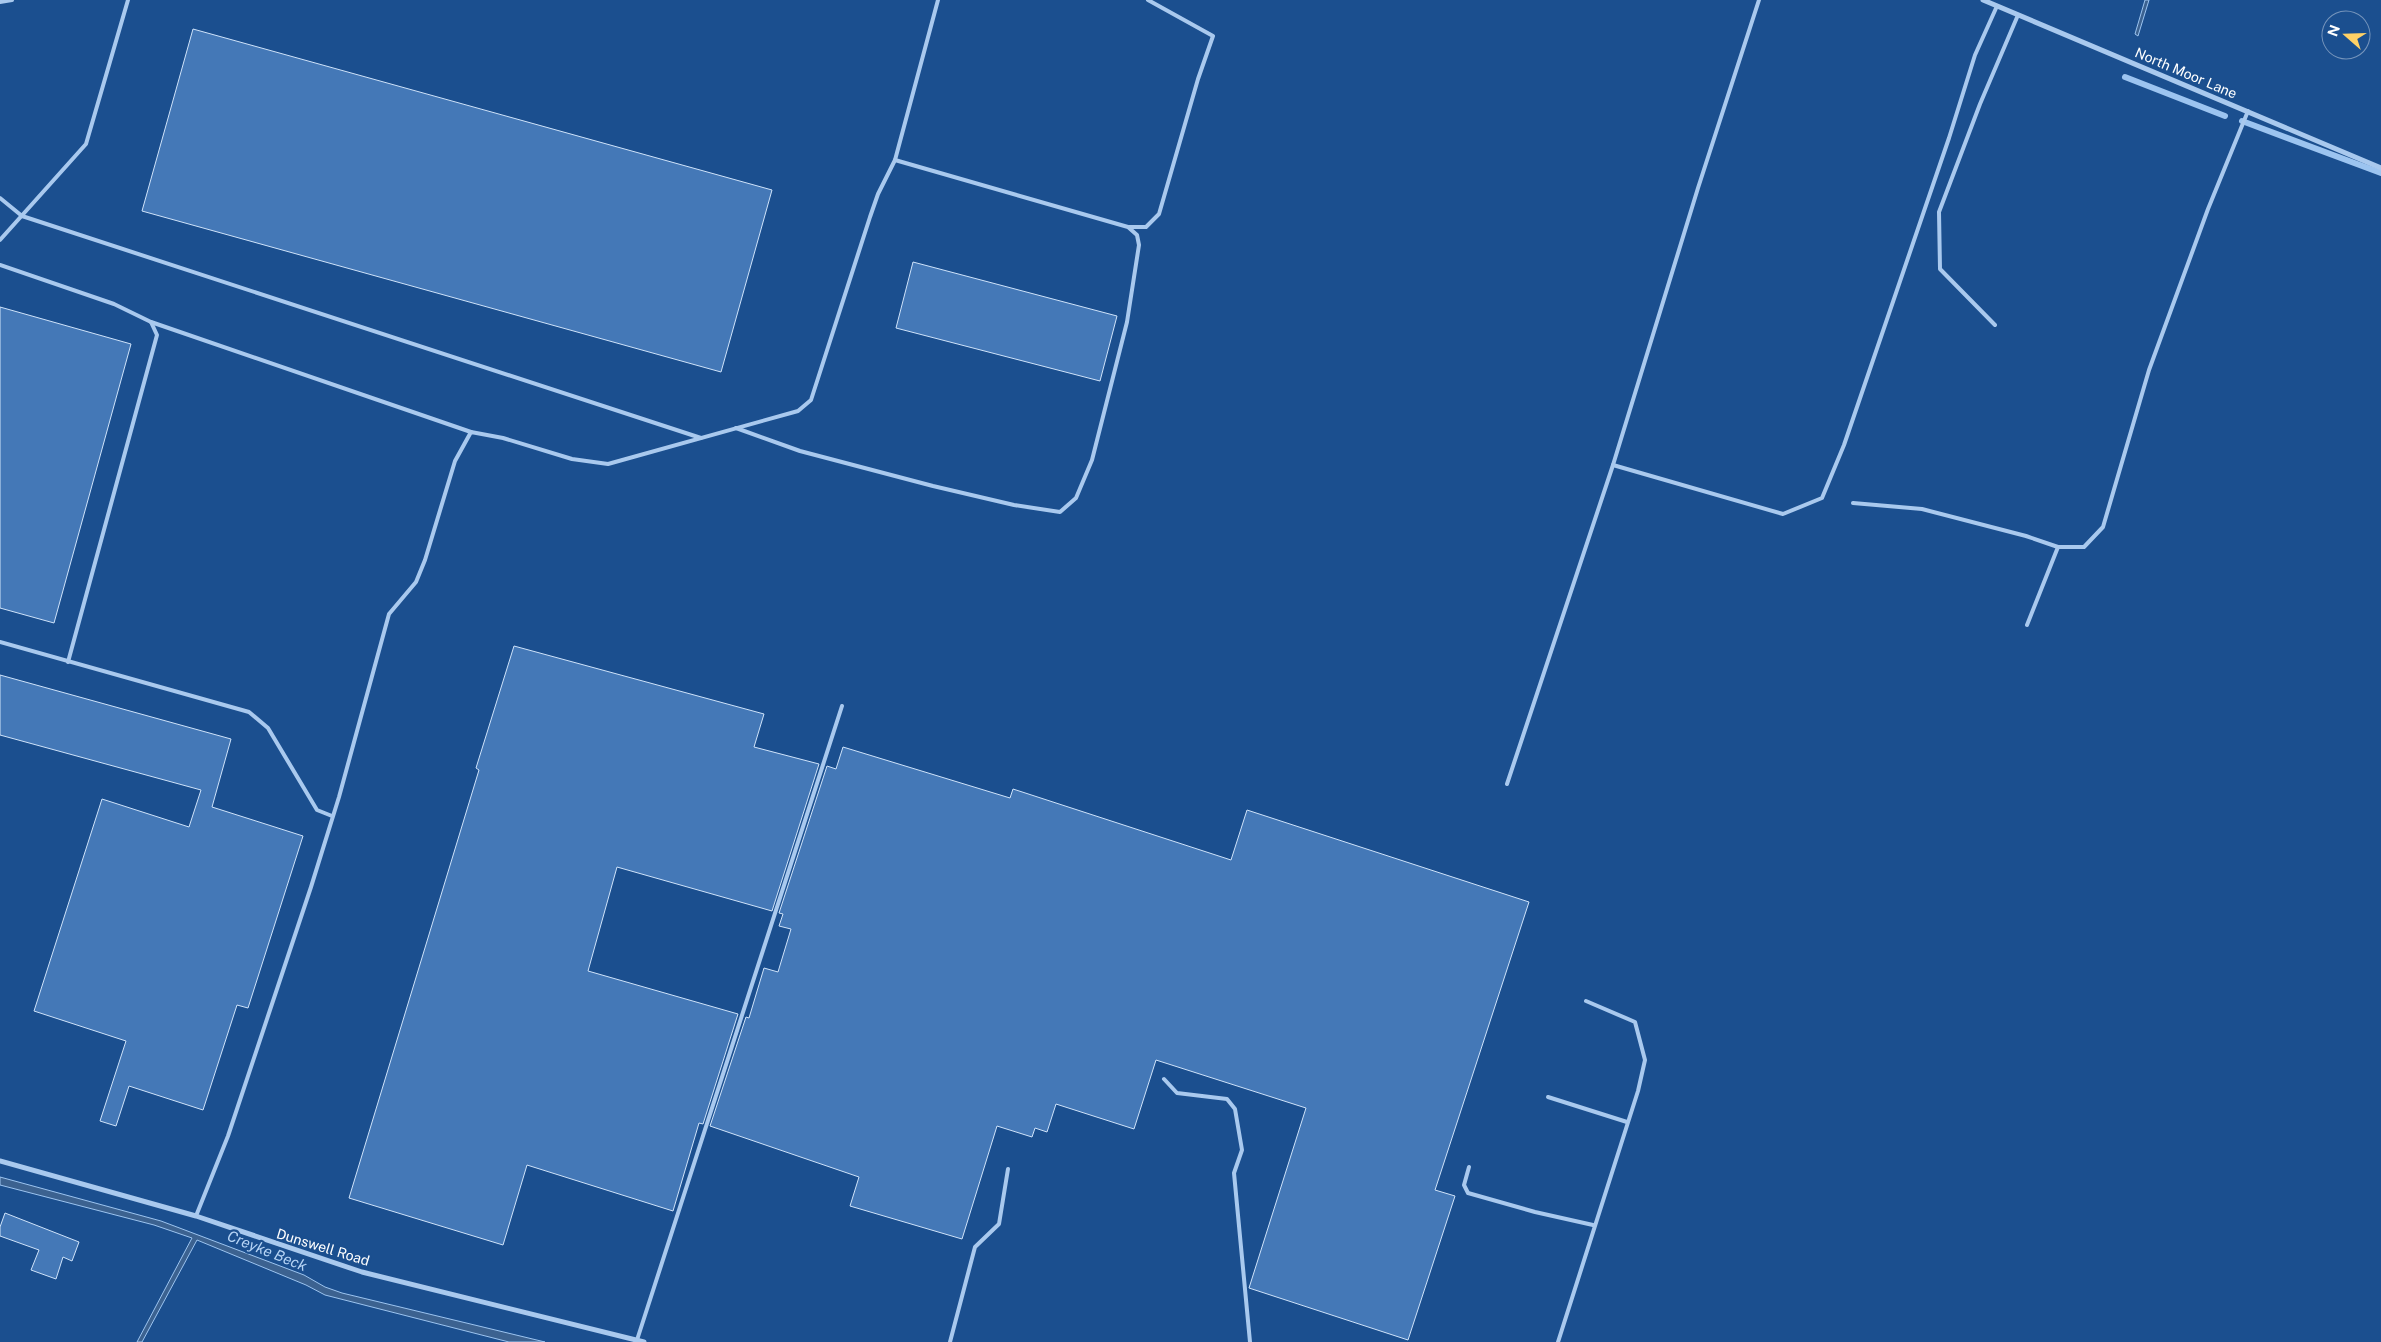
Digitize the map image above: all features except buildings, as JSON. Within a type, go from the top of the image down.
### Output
[{"type":"street","name":"North Moor Lane","points":[[1983,0],[2381,168]]},
{"type":"street","name":"Dunswell Road","points":[[0,1161],[196,1216],[362,1272],[626,1340],[644,1342]]},
{"type":"lane","points":[[0,2],[12,0]]},
{"type":"lane","points":[[0,240],[86,144],[128,0]]},
{"type":"lane","points":[[0,265],[114,304],[151,322],[471,432],[503,438],[572,459],[608,464],[798,411],[811,400],[873,210],[895,160],[938,0]]},
{"type":"lane","points":[[895,160],[1128,227],[1146,227],[1159,214],[1198,79],[1213,36],[1148,0]]},
{"type":"lane","points":[[1507,784],[1613,465],[1698,188],[1759,0]]},
{"type":"lane","points":[[1613,465],[1783,514],[1822,498],[1844,445],[1949,138],[1975,55],[1997,6]]},
{"type":"lane","points":[[1995,325],[1940,269],[1939,212],[1980,104],[2018,15]]},
{"type":"lane","points":[[1853,503],[1922,509],[2026,536],[2058,547],[2084,547],[2103,527],[2150,370],[2208,209],[2248,112]]},
{"type":"lane","points":[[0,198],[22,216],[701,438]]},
{"type":"lane","points":[[736,428],[800,451],[1014,505],[1060,512],[1076,498],[1092,460],[1125,331],[1139,245],[1137,235],[1128,227]]},
{"type":"lane","points":[[68,662],[157,336],[151,322]]},
{"type":"lane","points":[[196,1216],[228,1136],[332,816],[389,614],[416,582],[425,560],[455,461],[471,432]]},
{"type":"lane","points":[[2027,625],[2058,547]]},
{"type":"lane","points":[[0,642],[249,712],[268,728],[317,810],[332,816]]},
{"type":"lane","points":[[637,1340],[842,706]]},
{"type":"lane","points":[[1558,1342],[1645,1060],[1635,1022],[1586,1001]]},
{"type":"lane","points":[[1164,1079],[1177,1093],[1227,1099],[1235,1109],[1242,1150],[1234,1173],[1250,1342]]},
{"type":"lane","points":[[1548,1097],[1627,1122]]},
{"type":"lane","points":[[1469,1167],[1464,1185],[1468,1193],[1536,1212],[1593,1225]]},
{"type":"lane","points":[[950,1342],[975,1247],[999,1224],[1008,1169]]},
{"type":"water","points":[[2145,0],[2149,0],[2138,36],[2135,34]]},
{"type":"water","points":[[0,1177],[161,1221],[304,1275],[325,1287],[342,1293],[545,1342],[509,1342],[325,1295],[306,1285],[197,1240],[142,1342],[137,1342],[192,1238],[154,1225],[0,1185]]},
{"type":"waterway","points":[[2125,77],[2225,116]]},
{"type":"waterway","points":[[2242,121],[2381,173]]},
{"type":"water label","name":"Creyke Beck","points":[[267,1251]]}]
